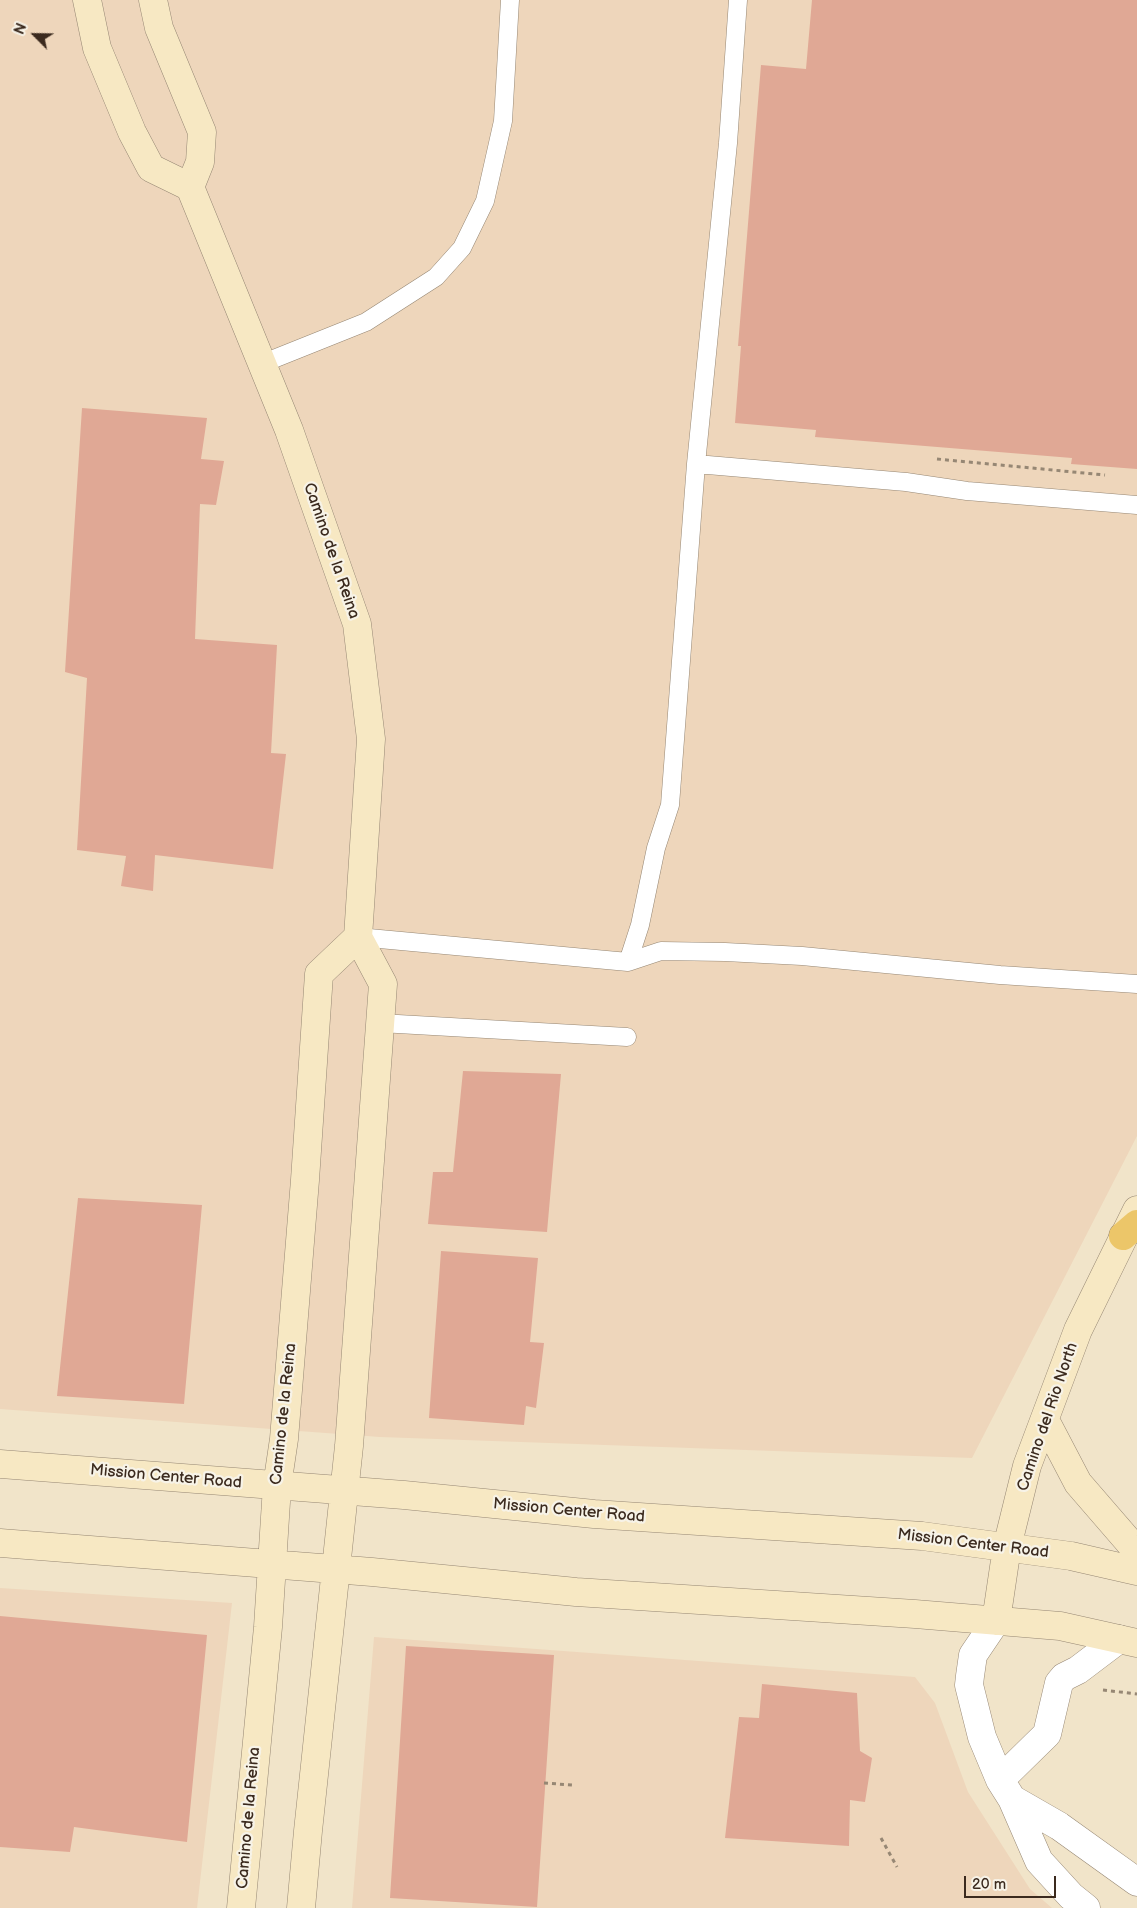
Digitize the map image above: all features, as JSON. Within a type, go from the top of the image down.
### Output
[{"type":"main road","points":[[87,0],[97,48],[132,132],[151,168],[190,187],[200,162],[202,132],[159,28],[153,0]]},
{"type":"main road","name":"Camino de la Reina","points":[[190,187],[289,430],[357,624],[371,739],[358,937],[319,974],[303,1208],[284,1439],[277,1486],[273,1564],[241,1908]]},
{"type":"main road","points":[[301,1908],[349,1446],[383,984],[358,937]]},
{"type":"main road","name":"Camino del Rio North","points":[[996,1621],[1007,1547],[1028,1466],[1078,1330],[1130,1230],[1137,1210]]},
{"type":"main road","points":[[1045,1420],[1078,1483],[1129,1542],[1137,1547]]},
{"type":"main road","name":"Mission Center Road","points":[[0,1464],[344,1491],[594,1514],[922,1536],[1071,1556],[1137,1571]]},
{"type":"main road","points":[[0,1542],[273,1564],[576,1592],[915,1614],[1060,1626],[1128,1641]]},
{"type":"street","name":"Camino del Rio North","points":[[996,1621],[973,1655],[969,1685],[982,1737],[1039,1861],[1070,1896],[1086,1908]]},
{"type":"street","points":[[1128,1641],[1064,1677],[1059,1683],[1047,1734],[1006,1790],[1137,1882]]},
{"type":"lane","points":[[261,364],[366,322],[436,277],[462,248],[485,201],[503,121],[510,0]]},
{"type":"lane","points":[[628,962],[640,925],[656,848],[670,805],[696,464],[728,143],[738,0]]},
{"type":"lane","points":[[696,464],[906,482],[976,492],[1137,505]]},
{"type":"lane","points":[[358,937],[628,962],[661,951],[725,952],[802,956],[1000,975],[1137,984]]},
{"type":"lane","points":[[380,1023],[627,1038]]},
{"type":"path","points":[[1097,1690],[1137,1694]]},
{"type":"path","points":[[544,1783],[572,1785]]},
{"type":"path","points":[[881,1838],[897,1867]]},
{"type":"shaded area","points":[[0,0],[1137,0],[1137,1136],[972,1458],[380,1437],[0,1409]]},
{"type":"shaded area","points":[[0,1588],[232,1603],[197,1908],[0,1908]]},
{"type":"shaded area","points":[[374,1637],[915,1677],[935,1703],[968,1792],[1030,1889],[1052,1908],[352,1908]]},
{"type":"building","points":[[812,0],[1137,0],[1137,469],[1071,464],[1072,458],[815,437],[816,430],[735,423],[741,346],[738,346],[761,65],[806,69]]},
{"type":"building","points":[[82,408],[207,418],[201,459],[224,461],[216,505],[200,504],[195,639],[277,645],[271,753],[286,754],[273,869],[155,855],[153,891],[121,886],[126,856],[77,850],[87,678],[65,672]]},
{"type":"building","points":[[463,1071],[561,1074],[547,1232],[428,1224],[433,1172],[453,1172]]},
{"type":"building","points":[[78,1198],[202,1205],[184,1404],[57,1396]]},
{"type":"building","points":[[441,1251],[538,1258],[530,1342],[544,1343],[536,1408],[526,1406],[524,1425],[429,1418]]},
{"type":"building","points":[[0,1616],[207,1635],[187,1842],[74,1827],[70,1852],[0,1847]]},
{"type":"building","points":[[406,1646],[554,1655],[537,1907],[390,1898]]},
{"type":"building","points":[[762,1684],[857,1693],[860,1751],[872,1758],[865,1802],[850,1800],[849,1846],[725,1838],[739,1717],[759,1718]]}]
